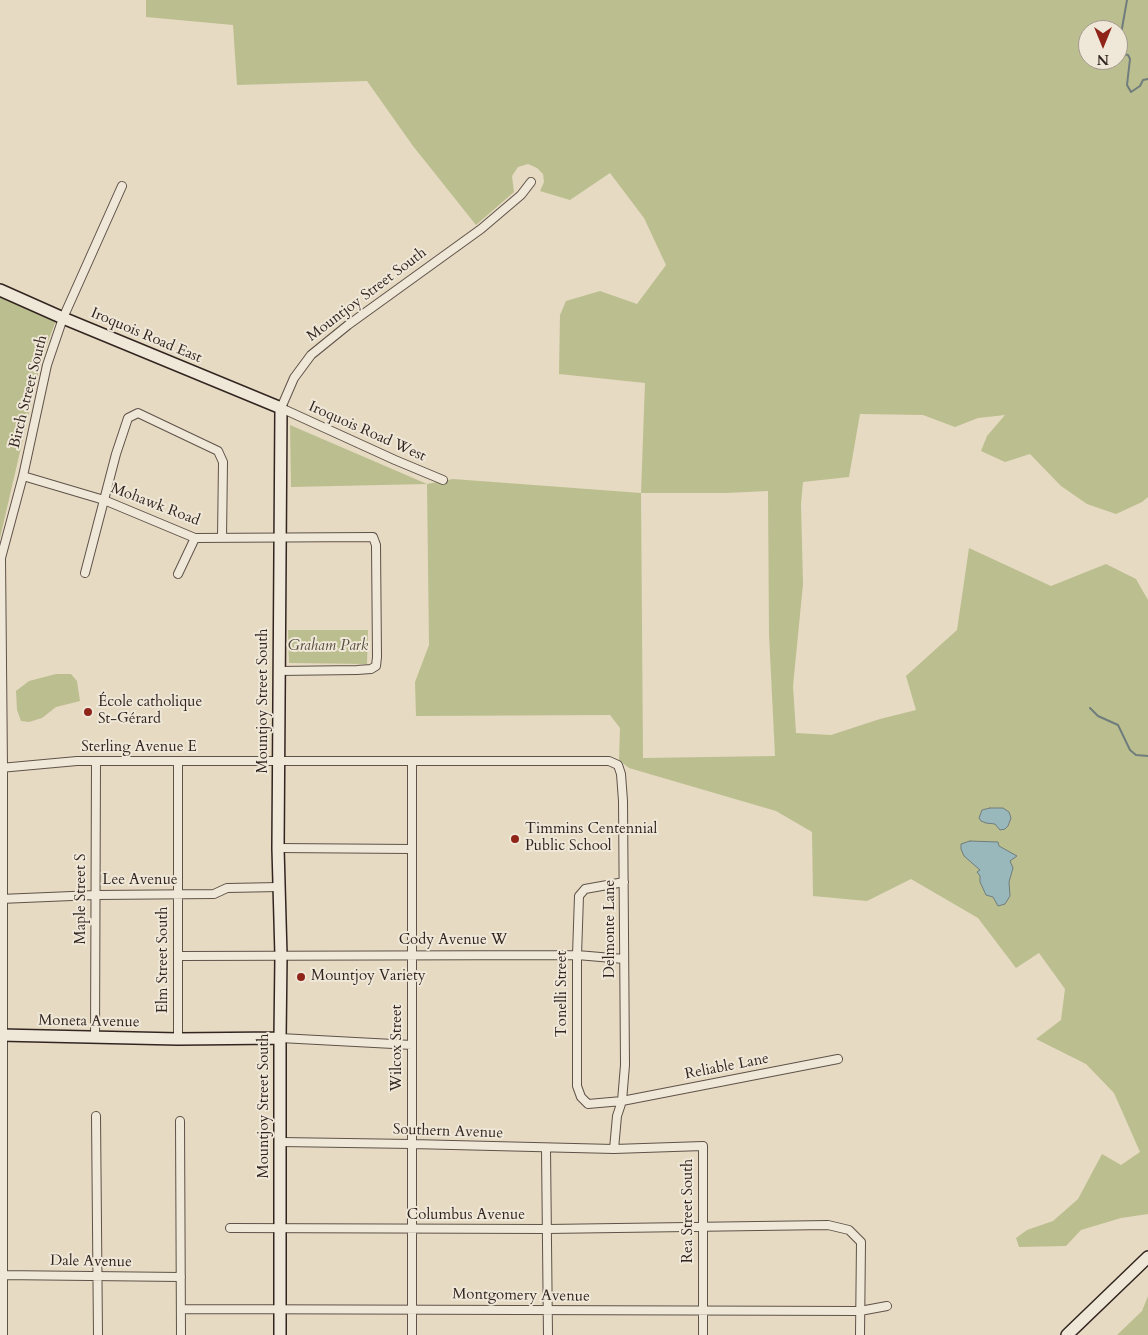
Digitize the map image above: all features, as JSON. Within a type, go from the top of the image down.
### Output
[{"type":"street","name":"Mountjoy Street South","points":[[280,1335],[280,1038],[282,956],[278,848],[281,408],[294,378],[311,355],[348,325],[481,228],[521,195],[531,182]]},
{"type":"street","name":"Birch Street South","points":[[3,1335],[1,1275],[1,558],[23,476],[47,365],[63,318],[122,186]]},
{"type":"street","name":"Iroquois Road East","points":[[0,290],[281,408]]},
{"type":"street","name":"Iroquois Road West","points":[[281,408],[394,460],[443,480]]},
{"type":"street","points":[[85,574],[116,454],[128,418],[138,413],[218,452],[223,462],[222,538]]},
{"type":"street","name":"Mohawk Road","points":[[23,476],[104,500],[195,538],[374,538],[376,545],[376,666],[371,669],[279,671]]},
{"type":"street","points":[[178,574],[195,538]]},
{"type":"street","name":"Sterling Avenue E","points":[[2,768],[77,761],[412,761]]},
{"type":"street","name":"Maple Street S","points":[[96,761],[96,1038]]},
{"type":"street","name":"Wilcox Street","points":[[412,761],[412,1335]]},
{"type":"street","name":"Delmonte Lane","points":[[412,761],[610,761],[618,765],[624,801],[625,1065],[622,1101],[616,1116],[614,1149]]},
{"type":"street","name":"Elm Street South","points":[[178,762],[178,1039]]},
{"type":"street","points":[[278,848],[412,849]]},
{"type":"street","name":"Tonelli Street","points":[[622,1101],[588,1104],[581,1097],[577,1086],[577,955],[579,896],[585,889],[624,882]]},
{"type":"street","name":"Lee Avenue","points":[[1,899],[96,895],[214,894],[227,888],[279,888]]},
{"type":"street","name":"Cody Avenue W","points":[[178,956],[577,955],[624,959]]},
{"type":"street","name":"Moneta Avenue","points":[[1,1035],[178,1039],[280,1038]]},
{"type":"street","points":[[280,1038],[412,1045]]},
{"type":"street","name":"Reliable Lane","points":[[622,1101],[838,1059]]},
{"type":"street","points":[[96,1116],[98,1335]]},
{"type":"street","points":[[180,1121],[181,1335]]},
{"type":"street","name":"Southern Avenue","points":[[281,1142],[614,1149]]},
{"type":"street","name":"Rea Street South","points":[[614,1149],[703,1146],[703,1335]]},
{"type":"street","points":[[546,1149],[548,1335]]},
{"type":"street","name":"Columbus Avenue","points":[[230,1228],[547,1229],[828,1226],[849,1230],[861,1242],[860,1335]]},
{"type":"street","points":[[1067,1335],[1148,1258]]},
{"type":"street","name":"Dale Avenue","points":[[1,1275],[181,1277]]},
{"type":"street","name":"Montgomery Avenue","points":[[181,1309],[412,1308],[860,1311],[887,1306]]},
{"type":"green space","points":[[146,0],[1148,0],[1148,497],[1142,502],[1116,514],[1087,504],[1061,486],[1030,454],[1005,462],[981,451],[987,436],[1005,415],[978,418],[955,427],[923,415],[860,414],[849,477],[803,482],[801,504],[803,584],[793,686],[796,733],[831,735],[880,719],[916,710],[906,676],[957,630],[969,548],[1051,586],[1106,564],[1136,579],[1148,600],[1148,1214],[1121,1218],[1081,1230],[1066,1246],[1019,1247],[1016,1238],[1027,1230],[1053,1221],[1078,1199],[1102,1154],[1121,1165],[1140,1152],[1114,1093],[1086,1064],[1036,1039],[1061,1020],[1065,989],[1039,953],[1016,968],[978,918],[911,879],[867,901],[813,896],[812,832],[776,811],[629,768],[619,760],[620,728],[610,715],[416,716],[415,682],[429,645],[427,484],[453,479],[641,493],[645,383],[559,374],[560,315],[566,301],[600,291],[637,304],[666,265],[644,218],[610,173],[570,200],[540,191],[544,182],[543,174],[537,168],[528,164],[518,167],[512,176],[514,192],[476,225],[413,146],[367,81],[237,85],[233,25],[146,17]],"holes":[[[768,491],[769,634],[775,756],[643,758],[641,493]]]},
{"type":"green space","points":[[0,295],[57,318],[42,357],[0,538]]},
{"type":"green space","points":[[290,425],[427,484],[291,487]]},
{"type":"green space","name":"Graham Park","points":[[288,630],[368,630],[367,664],[289,663]]},
{"type":"green space","points":[[56,674],[71,674],[77,681],[80,701],[56,707],[42,718],[29,722],[21,721],[17,710],[16,691],[29,681]]},
{"type":"green space","points":[[1148,1296],[1148,1335],[1117,1335],[1142,1311]]},
{"type":"water","points":[[1003,808],[1009,812],[1011,818],[1005,829],[1000,830],[995,824],[981,821],[979,818],[982,810]]},
{"type":"water","points":[[970,841],[998,842],[999,846],[1017,856],[1010,861],[1013,868],[1009,882],[1010,896],[1005,904],[998,906],[993,897],[986,895],[977,872],[980,870],[964,856],[961,844]]},
{"type":"waterway","points":[[1127,0],[1119,40],[1123,54],[1128,55],[1130,59],[1127,85],[1131,92],[1140,86],[1143,80],[1148,79]]},
{"type":"waterway","points":[[1090,708],[1098,716],[1118,725],[1130,750],[1136,755],[1148,756]]},
{"type":"place","name":"École catholique St-Gérard","points":[[88,712]]},
{"type":"place","name":"Timmins Centennial Public School","points":[[515,839]]},
{"type":"place","name":"Mountjoy Variety","points":[[301,977]]}]
